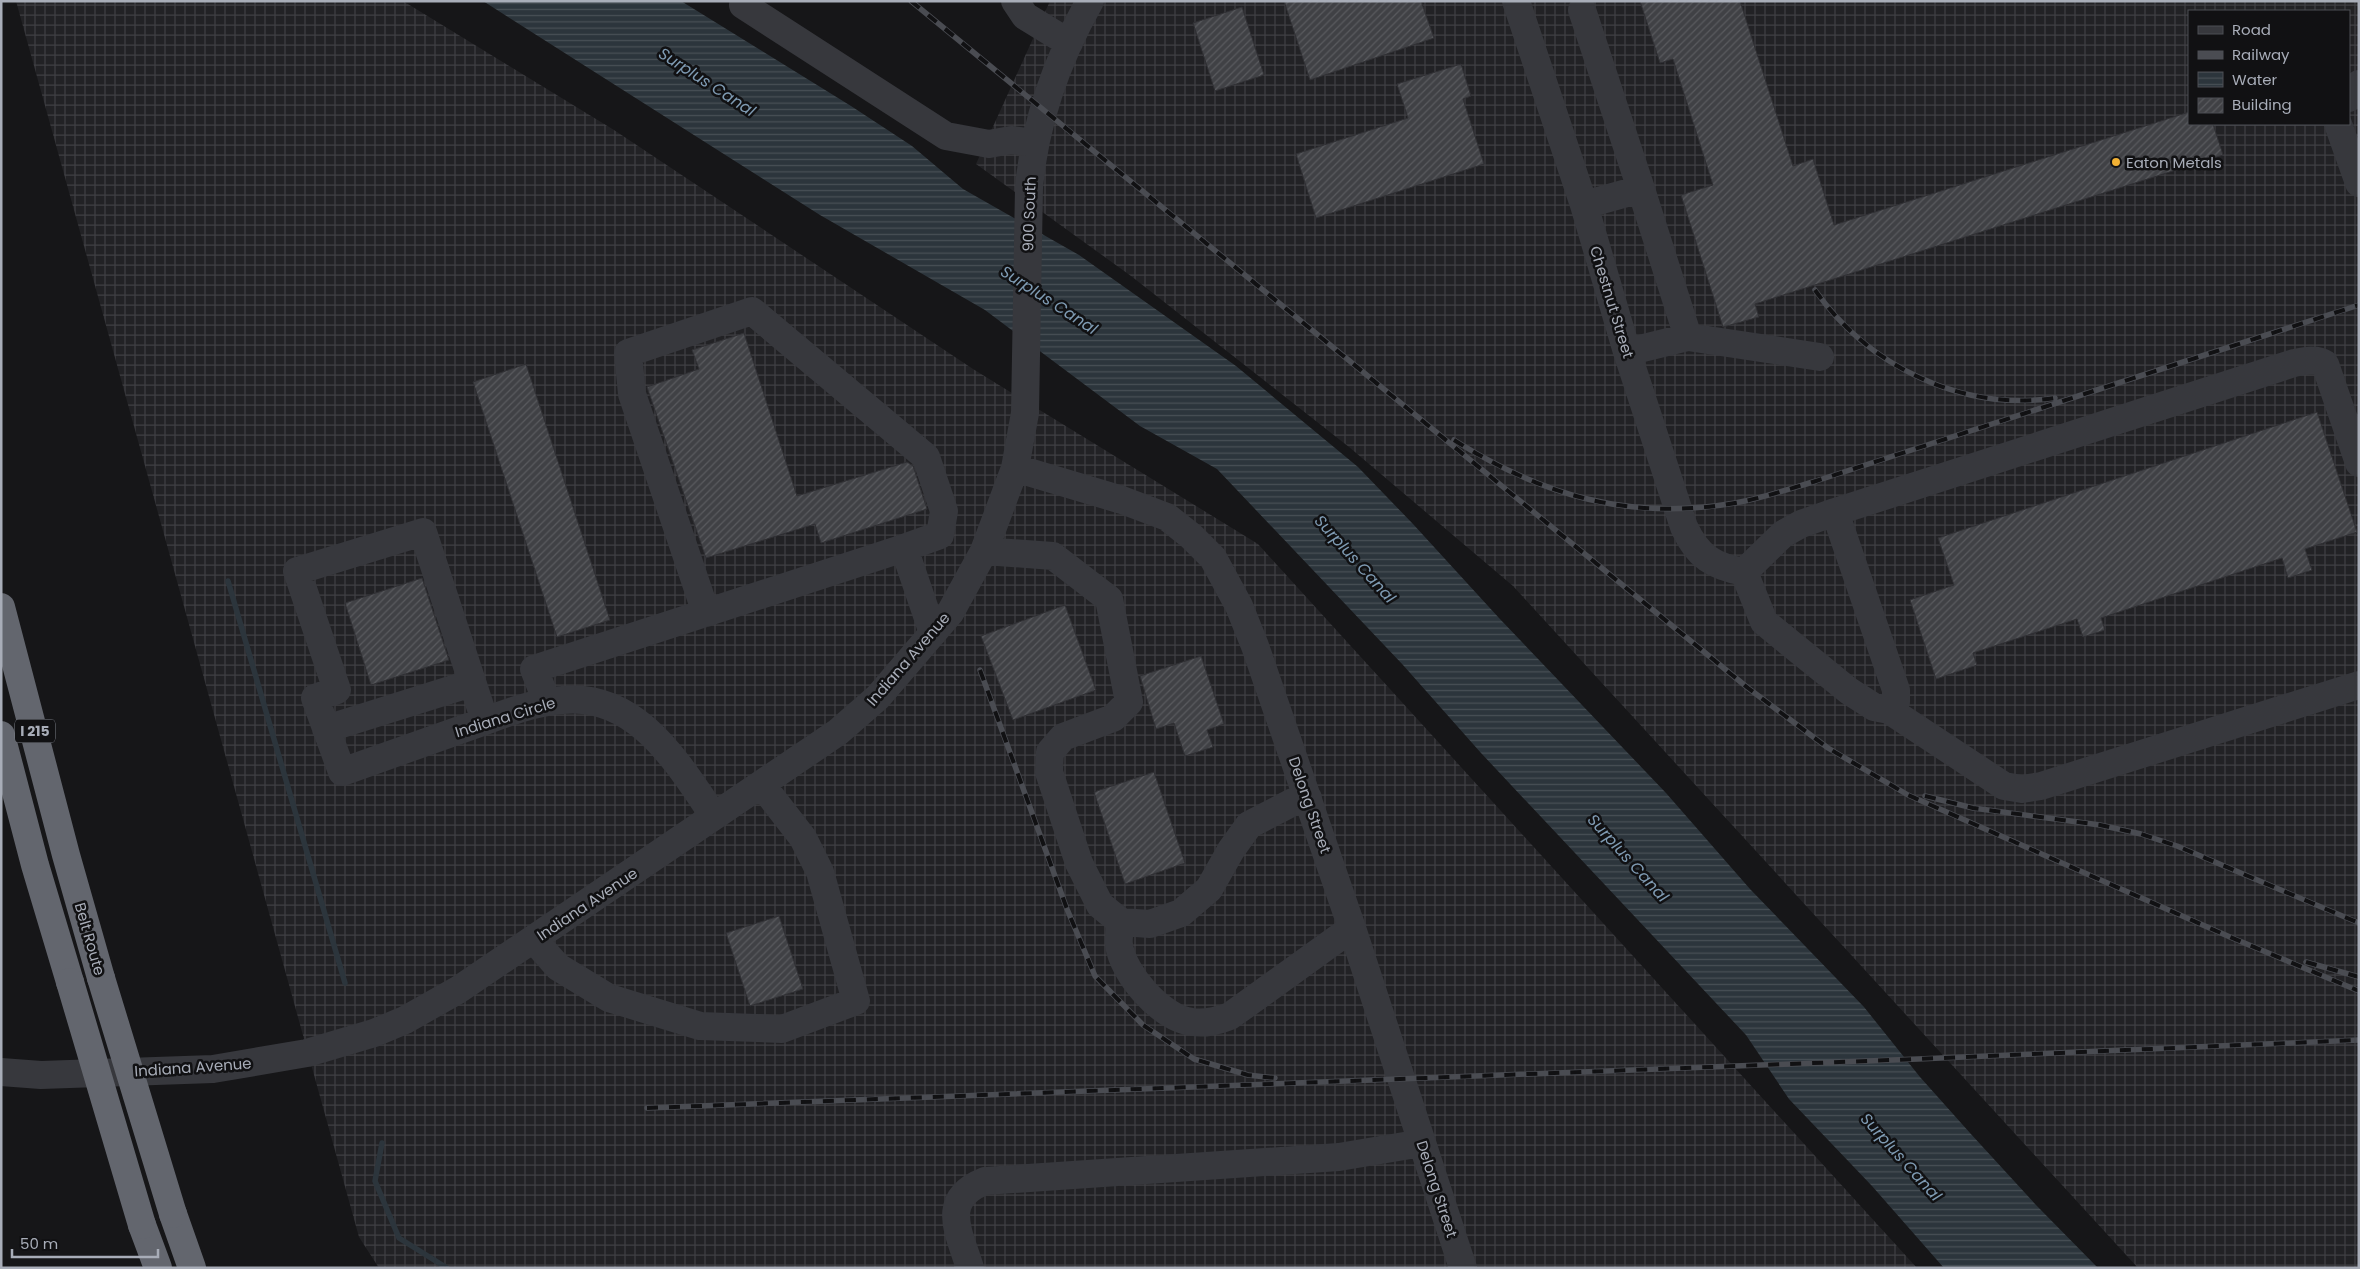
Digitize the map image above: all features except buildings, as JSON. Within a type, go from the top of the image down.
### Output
[{"type":"highway","name":"Belt Route","points":[[1,607],[66,855],[101,978],[173,1214],[192,1268]]},
{"type":"highway","name":"I 215","points":[[1,735],[35,865],[142,1224],[158,1268]]},
{"type":"street","points":[[1015,1],[1025,16],[1069,43]]},
{"type":"street","name":"900 South","points":[[1015,468],[1024,413],[1029,188],[1035,143],[1052,87],[1069,43],[1090,1]]},
{"type":"street","name":"Chestnut Street","points":[[1516,1],[1584,205],[1627,352],[1690,539],[1698,551],[1711,561],[1723,567],[1744,572]]},
{"type":"street","points":[[743,5],[946,136],[966,142],[989,144],[1011,140],[1035,143]]},
{"type":"street","points":[[1582,10],[1688,337]]},
{"type":"street","points":[[2350,96],[2353,89],[2359,84]]},
{"type":"street","points":[[2338,125],[2359,182]]},
{"type":"street","points":[[1584,205],[1641,189]]},
{"type":"street","points":[[547,702],[534,669],[706,613],[904,548],[940,535],[944,510],[926,457],[752,311],[628,353],[632,394],[706,613]]},
{"type":"street","points":[[1627,352],[1688,337],[1820,357]]},
{"type":"street","points":[[2359,463],[2325,364],[2320,361],[2311,360],[2294,363],[1801,524],[1783,534],[1744,572],[1764,622],[1849,691],[1874,707],[1889,710],[2004,786],[2022,789],[2041,786],[2359,686]]},
{"type":"street","name":"Indiana Avenue","points":[[1,1072],[41,1075],[213,1069],[307,1053],[350,1042],[405,1020],[458,990],[838,732],[871,703],[950,613],[984,551],[1015,468]]},
{"type":"street","name":"Delong Street","points":[[1015,468],[1122,500],[1166,517],[1191,536],[1213,558],[1242,614],[1308,798],[1463,1268]]},
{"type":"street","points":[[1836,512],[1896,690],[1896,702],[1889,710]]},
{"type":"street","points":[[472,683],[326,729],[315,698],[337,690],[297,571],[423,532],[472,683],[484,721]]},
{"type":"street","points":[[904,548],[933,633]]},
{"type":"street","points":[[984,551],[1053,556],[1109,599],[1129,702],[1113,718],[1064,738],[1050,752],[1049,772],[1079,863],[1100,905],[1121,922],[1150,924],[1181,913],[1209,889],[1231,850],[1249,825],[1293,802],[1308,798]]},
{"type":"street","name":"Indiana Circle","points":[[326,729],[342,772],[484,721],[547,702],[564,699],[589,701],[614,708],[644,725],[669,751],[714,816]]},
{"type":"street","points":[[534,940],[558,967],[610,998],[700,1026],[782,1029],[856,1001],[820,872],[802,838],[762,784]]},
{"type":"street","points":[[1121,922],[1118,944],[1126,967],[1146,993],[1169,1014],[1190,1022],[1212,1022],[1230,1016],[1352,928]]},
{"type":"street","points":[[970,1268],[954,1216],[959,1199],[971,1186],[985,1181],[1340,1158],[1422,1142]]},
{"type":"shaded area","points":[[16,1],[403,1],[614,130],[973,369],[1258,544],[1917,1268],[379,1268],[359,1237]]},
{"type":"shaded area","points":[[1050,1],[2359,1],[2359,1268],[2138,1268],[1513,586],[1349,447],[1131,276],[976,164]]},
{"type":"water","name":"Surplus Canal","points":[[483,1],[681,1],[912,146],[963,189],[1079,255],[1236,366],[1358,467],[1413,524],[1499,618],[1666,793],[1750,889],[1864,1007],[1920,1077],[1970,1133],[2036,1205],[2098,1268],[1944,1268],[1872,1186],[1789,1099],[1746,1035],[1481,753],[1403,665],[1217,469],[1140,426],[985,310],[820,215]]},
{"type":"waterway","points":[[228,581],[345,983]]},
{"type":"waterway","points":[[382,1143],[375,1181],[399,1238],[447,1268]]},
{"type":"railway","points":[[911,1],[1748,688],[1828,748],[1908,795],[2230,937],[2359,991]]},
{"type":"railway","points":[[1815,290],[1837,317],[1862,341],[1890,361],[1920,378],[1952,390],[1986,398],[2020,400],[2055,398]]},
{"type":"railway","points":[[1454,440],[1487,460],[1521,476],[1554,489],[1589,499],[1623,506],[1659,509],[1696,508],[1735,503],[1816,481],[2359,305]]},
{"type":"railway","points":[[980,670],[1067,909],[1095,976],[1143,1025],[1194,1059],[1248,1075],[1275,1078]]},
{"type":"railway","points":[[1925,796],[1973,808],[2100,825],[2141,834],[2177,846],[2359,923]]},
{"type":"railway","points":[[2306,962],[2359,977]]},
{"type":"railway","points":[[647,1108],[2359,1040]]},
{"type":"place","name":"Eaton Metals","points":[[2116,162]]}]
